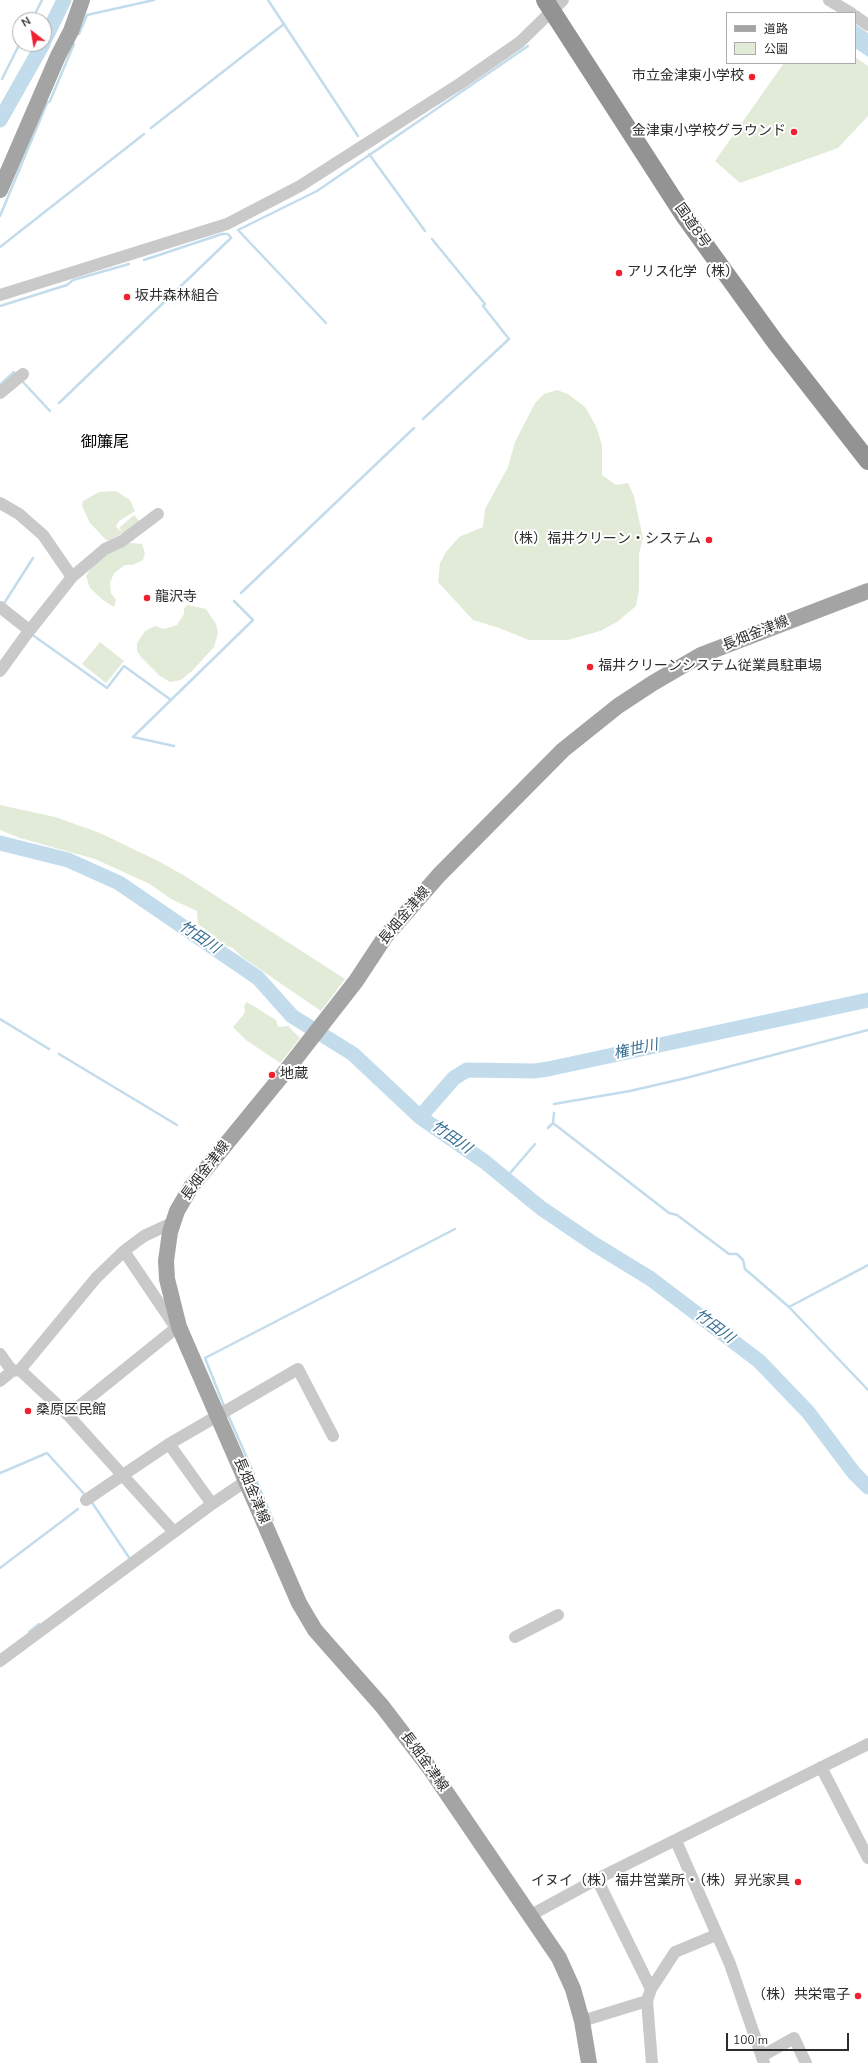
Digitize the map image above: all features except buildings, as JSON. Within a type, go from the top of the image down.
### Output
[{"type":"highway","name":"国道8号","points":[[553,4],[685,217],[776,343],[868,461]]},
{"type":"main road","points":[[0,190],[58,56],[71,31],[82,0]]},
{"type":"main road","name":"長畑金津線","points":[[589,2063],[582,2021],[573,1989],[559,1958],[430,1770],[382,1706],[315,1630],[299,1603],[246,1481],[219,1414],[178,1327],[167,1279],[166,1261],[172,1223],[177,1210],[191,1187],[285,1072],[356,981],[385,937],[439,875],[563,750],[594,724],[654,682],[701,655],[868,591]]},
{"type":"street","points":[[829,0],[849,12]]},
{"type":"street","points":[[0,295],[227,224],[300,186],[460,83],[520,42],[553,4]]},
{"type":"street","points":[[856,17],[868,24]]},
{"type":"street","points":[[0,394],[23,374]]},
{"type":"street","points":[[0,503],[19,514],[44,535],[72,577]]},
{"type":"street","points":[[0,671],[29,630],[72,577],[104,549],[122,541],[158,514]]},
{"type":"street","points":[[0,607],[29,630]]},
{"type":"street","points":[[0,1381],[16,1370],[96,1278],[124,1251],[144,1236],[172,1223]]},
{"type":"street","points":[[68,1415],[178,1327],[124,1251]]},
{"type":"street","points":[[0,1354],[16,1370],[68,1415],[174,1532]]},
{"type":"street","points":[[86,1500],[122,1474],[169,1444],[298,1369],[333,1436]]},
{"type":"street","points":[[169,1444],[212,1504]]},
{"type":"street","points":[[0,1661],[212,1504],[246,1481]]},
{"type":"street","points":[[515,1637],[558,1615]]},
{"type":"street","points":[[530,1915],[598,1879],[868,1744]]},
{"type":"street","points":[[821,1767],[868,1858]]},
{"type":"street","points":[[676,1841],[730,1964],[763,2059],[794,2038],[806,2063]]},
{"type":"street","points":[[598,1879],[649,1995],[652,2063]]},
{"type":"street","points":[[582,2021],[649,1995],[675,1952],[716,1935]]},
{"type":"green space","name":"金津東小学校グラウンド","points":[[856,58],[868,66],[868,116],[838,148],[740,183],[715,161],[783,64],[856,64]]},
{"type":"green space","points":[[557,390],[568,394],[585,407],[596,426],[602,445],[602,475],[616,485],[628,483],[634,496],[643,538],[639,554],[639,590],[636,606],[617,622],[600,631],[568,640],[529,640],[499,628],[473,620],[438,582],[440,563],[446,552],[459,537],[483,527],[485,509],[508,467],[515,442],[535,403],[544,394]]},
{"type":"green space","points":[[116,491],[130,500],[135,511],[119,521],[116,526],[118,529],[123,532],[119,528],[134,515],[141,523],[110,540],[106,540],[90,523],[82,506],[83,501],[99,492]]},
{"type":"green space","points":[[131,543],[142,544],[145,553],[143,560],[133,565],[125,565],[114,573],[110,583],[111,593],[116,600],[114,607],[103,600],[90,588],[86,576],[93,566],[121,545]]},
{"type":"green space","points":[[188,605],[206,609],[216,624],[218,633],[214,647],[192,671],[181,680],[170,682],[160,676],[141,657],[137,651],[137,643],[145,631],[155,626],[164,629],[177,625],[184,614],[184,608]]},
{"type":"green space","points":[[100,642],[124,661],[106,683],[82,664]]},
{"type":"green space","points":[[0,805],[55,817],[100,833],[158,861],[185,876],[345,979],[321,1011],[242,957],[233,948],[221,944],[216,937],[198,924],[197,911],[171,899],[150,884],[95,859],[20,838],[0,830]]},
{"type":"green space","points":[[247,1002],[276,1020],[278,1027],[288,1026],[300,1038],[280,1063],[246,1040],[233,1027],[244,1014],[244,1006]]},
{"type":"water","points":[[856,25],[868,33],[868,57],[856,49]]},
{"type":"waterway","points":[[36,12],[42,0]]},
{"type":"waterway","points":[[52,25],[64,0]]},
{"type":"waterway","points":[[79,34],[87,15],[154,0]]},
{"type":"waterway","points":[[268,0],[358,136]]},
{"type":"waterway","points":[[151,128],[284,24]]},
{"type":"waterway","points":[[0,216],[47,103],[50,101],[74,44]]},
{"type":"waterway","points":[[326,323],[238,230],[317,191],[528,46]]},
{"type":"waterway","points":[[2,79],[16,52]]},
{"type":"waterway","points":[[0,120],[38,52]]},
{"type":"waterway","points":[[0,247],[144,134]]},
{"type":"waterway","points":[[369,154],[425,231]]},
{"type":"waterway","points":[[59,403],[231,238],[228,234],[222,234],[144,260]]},
{"type":"waterway","points":[[423,419],[509,339],[483,306],[485,304],[432,239]]},
{"type":"waterway","points":[[0,306],[67,285],[73,280],[129,264]]},
{"type":"waterway","points":[[0,385],[14,372],[15,374]]},
{"type":"waterway","points":[[22,381],[50,411]]},
{"type":"waterway","points":[[241,593],[414,428]]},
{"type":"waterway","points":[[3,605],[33,558]]},
{"type":"waterway","points":[[174,746],[133,737],[253,620],[234,601]]},
{"type":"waterway","points":[[34,636],[107,688],[124,666],[171,700]]},
{"type":"waterway","name":"竹田川","points":[[0,843],[68,860],[119,883],[258,978],[292,1016],[353,1054],[420,1117],[485,1162],[541,1208],[594,1244],[651,1279],[759,1361],[808,1412],[854,1473],[868,1487]]},
{"type":"waterway","name":"権世川","points":[[420,1117],[454,1078],[467,1070],[534,1071],[548,1069],[868,1000]]},
{"type":"waterway","points":[[0,1019],[49,1049]]},
{"type":"waterway","points":[[554,1104],[630,1091],[686,1078],[868,1030]]},
{"type":"waterway","points":[[59,1054],[177,1125]]},
{"type":"waterway","points":[[554,1113],[553,1123],[669,1213],[677,1215],[729,1254],[737,1254],[743,1260],[745,1269],[789,1307],[868,1265]]},
{"type":"waterway","points":[[548,1128],[553,1123]]},
{"type":"waterway","points":[[505,1179],[535,1144]]},
{"type":"waterway","points":[[224,1406],[205,1358],[455,1229]]},
{"type":"waterway","points":[[789,1307],[868,1390]]},
{"type":"waterway","points":[[228,1415],[254,1474]]},
{"type":"waterway","points":[[0,1473],[47,1453],[86,1496]]},
{"type":"waterway","points":[[257,1482],[273,1520]]},
{"type":"waterway","points":[[91,1501],[130,1559]]},
{"type":"waterway","points":[[0,1568],[78,1509]]},
{"type":"waterway","points":[[29,1632],[39,1624]]},
{"type":"place","name":"市立金津東小学校","points":[[752,77]]},
{"type":"place","name":"金津東小学校グラウンド","points":[[794,132]]},
{"type":"place","name":"アリス化学（株）","points":[[619,273]]},
{"type":"place","name":"坂井森林組合","points":[[127,297]]},
{"type":"place","name":"（株）福井クリーン・システム","points":[[709,540]]},
{"type":"place","name":"龍沢寺","points":[[147,598]]},
{"type":"place","name":"福井クリーンシステム従業員駐車場","points":[[590,667]]},
{"type":"place","name":"地蔵","points":[[272,1075]]},
{"type":"place","name":"桑原区民館","points":[[28,1411]]},
{"type":"place","name":"イヌイ（株）福井営業所・（株）昇光家具","points":[[798,1882]]},
{"type":"place","name":"（株）共栄電子","points":[[858,1996]]},
{"type":"district","name":"御簾尾","points":[[105,443]]}]
